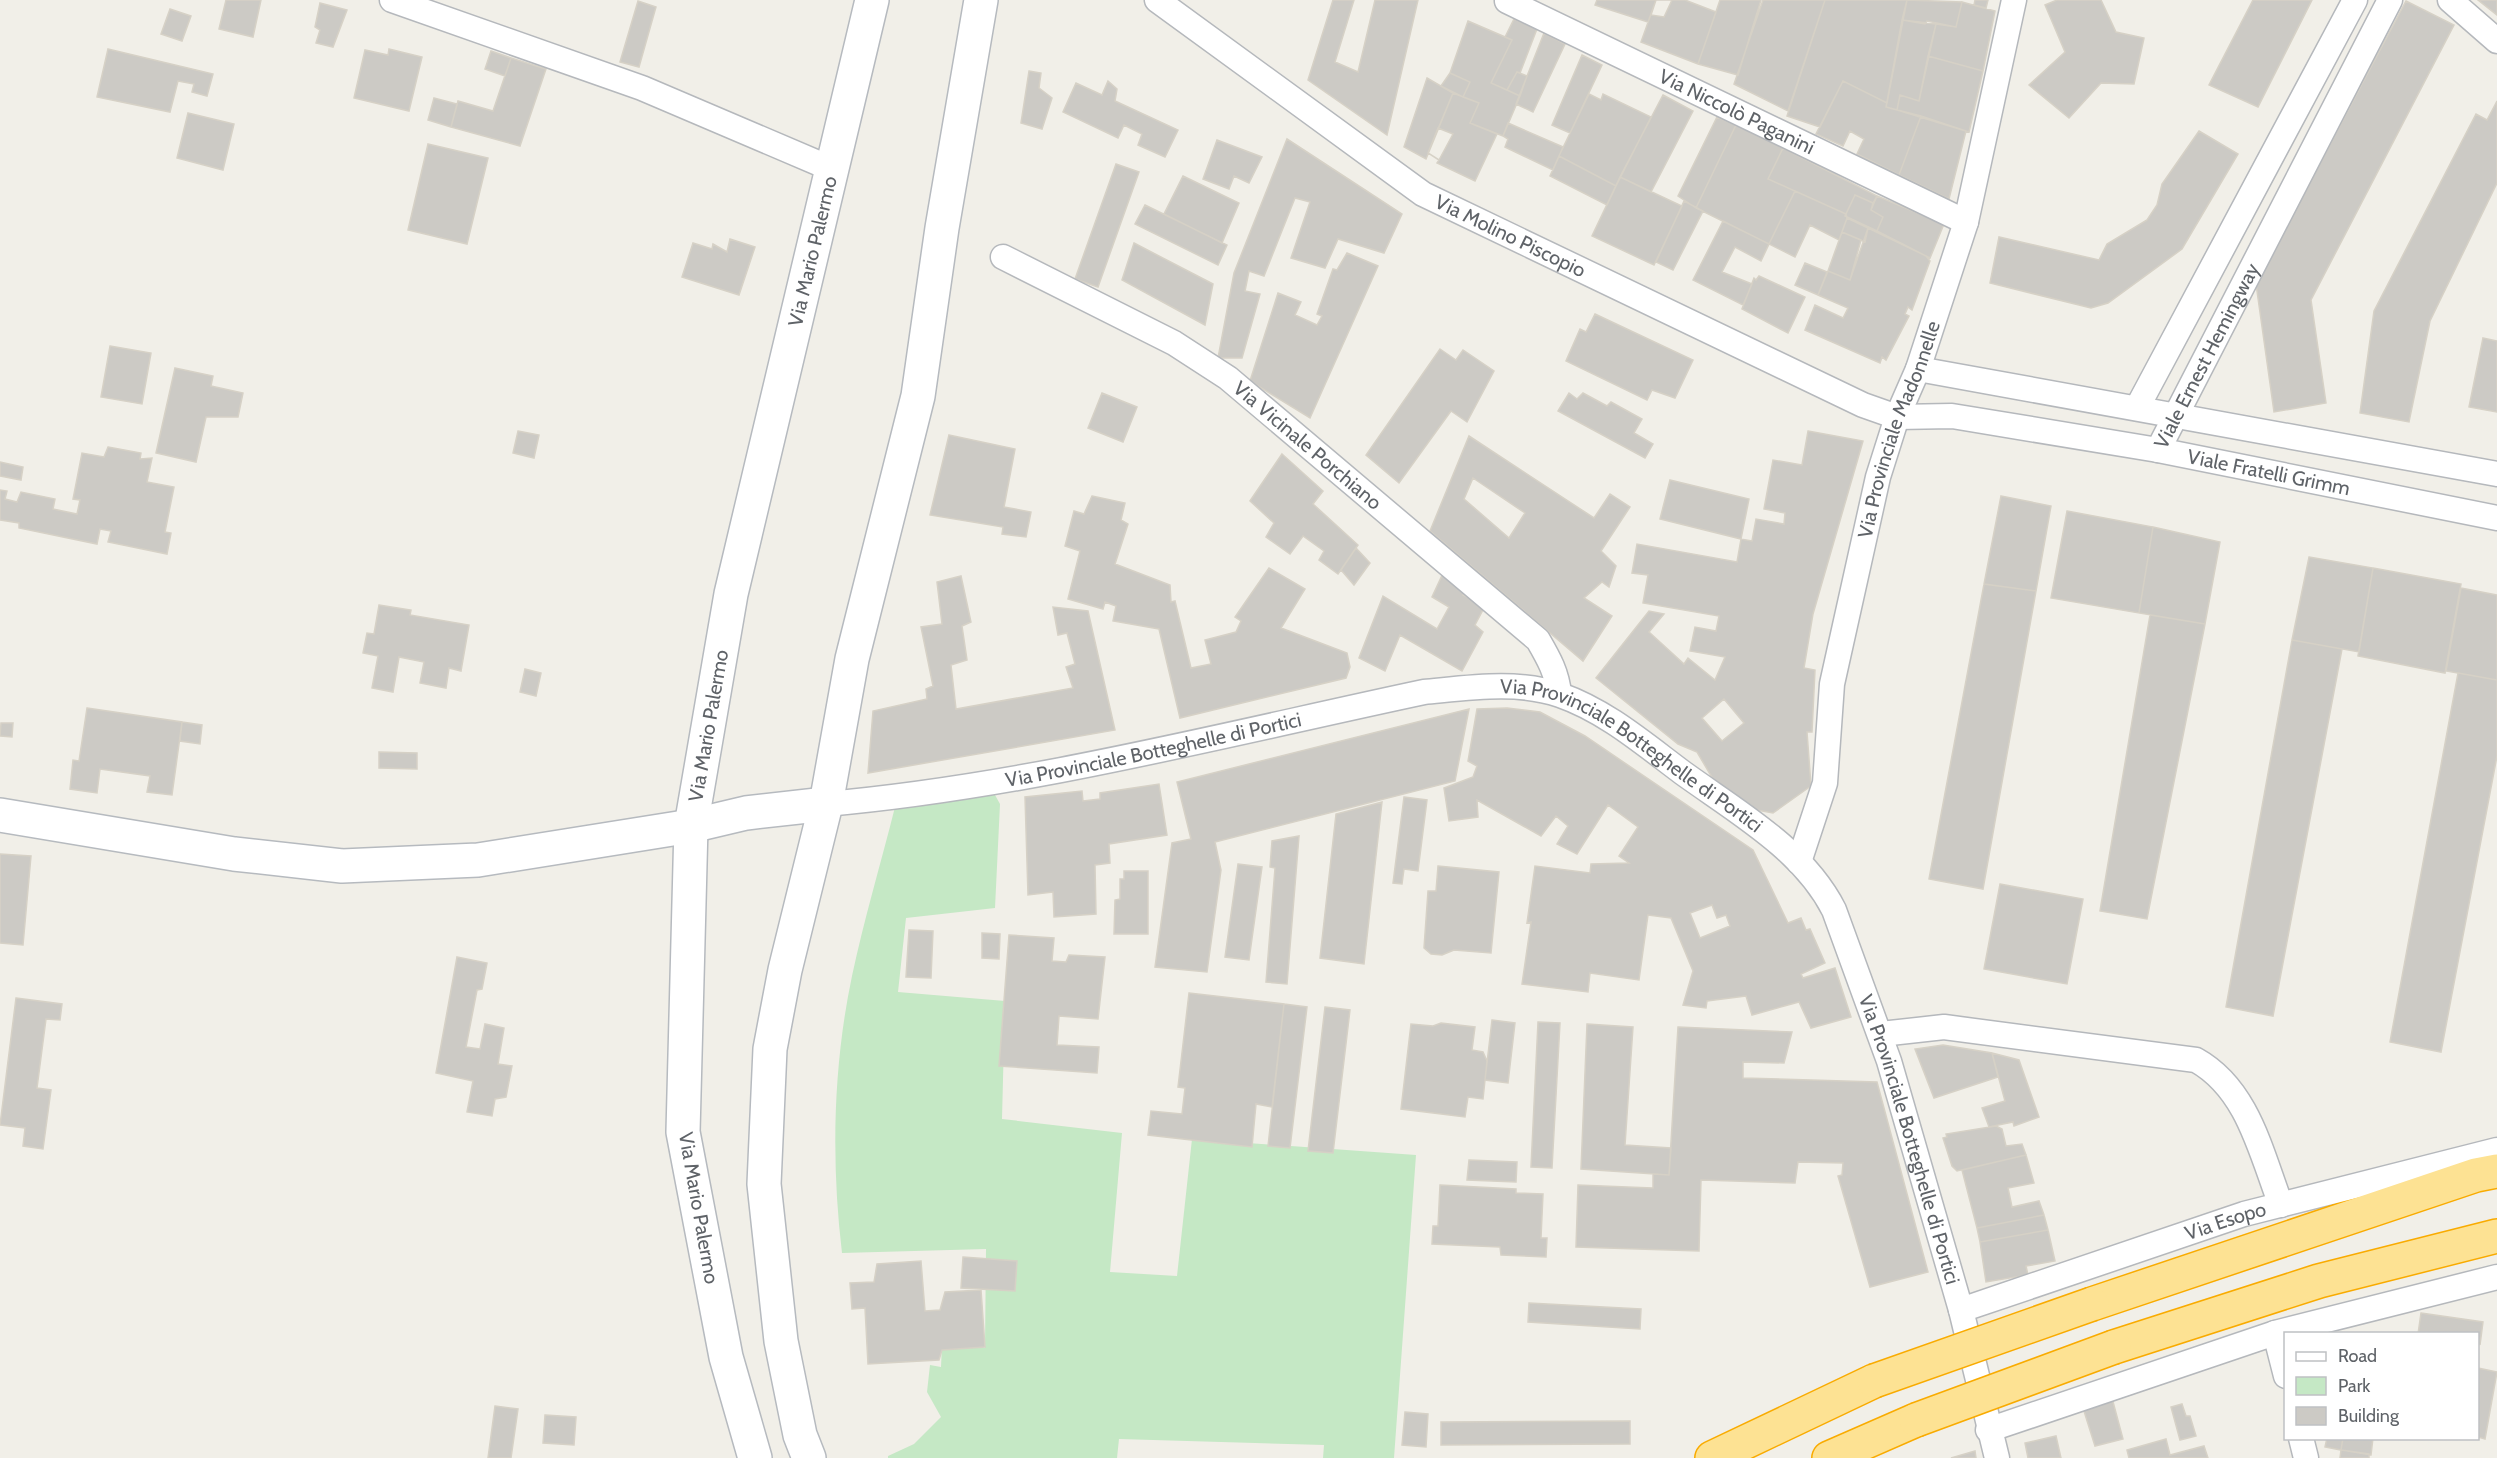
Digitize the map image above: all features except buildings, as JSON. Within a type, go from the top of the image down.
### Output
[{"type":"highway","points":[[1712,1458],[1874,1381],[2092,1304],[2476,1175],[2497,1171]]},
{"type":"highway","points":[[1829,1458],[1916,1420],[2114,1347],[2319,1281],[2497,1236]]},
{"type":"street","points":[[392,0],[642,88],[832,169]]},
{"type":"street","name":"Via Mario Palermo","points":[[755,1458],[726,1357],[683,1132],[691,826],[732,594],[872,0]]},
{"type":"street","points":[[809,1458],[800,1435],[781,1341],[764,1184],[770,1049],[785,970],[826,804],[852,659],[918,396],[942,228],[981,0]]},
{"type":"street","name":"Via Molino Piscopio","points":[[1157,0],[1423,194],[1863,405],[1897,417]]},
{"type":"street","name":"Via Provinciale Madonnelle","points":[[1798,862],[1821,801],[1825,783],[1832,684],[1878,477],[1897,417],[1918,369],[1966,222],[2014,0]]},
{"type":"street","name":"Viale Ernest Hemingway","points":[[2158,450],[2137,408],[2355,0]]},
{"type":"street","name":"Viale Ernest Hemingway","points":[[2158,450],[2390,0]]},
{"type":"street","points":[[2450,0],[2497,41]]},
{"type":"street","name":"Via Niccolò Paganini","points":[[1508,1],[1966,222]]},
{"type":"street","name":"Via Vicinale Porchiano","points":[[1003,257],[1174,343],[1228,378],[1538,640],[1552,663],[1559,694]]},
{"type":"street","name":"Viale Fratelli Grimm","points":[[1918,369],[2497,474]]},
{"type":"street","name":"Viale Fratelli Grimm","points":[[1897,417],[1952,416],[2158,450],[2497,518]]},
{"type":"street","name":"Via Provinciale Botteghelle di Portici","points":[[826,804],[888,799],[1006,781],[1424,692],[1469,687],[1520,688],[1559,694],[1606,716],[1767,834],[1798,862],[1824,891],[1834,910],[1881,1034],[1961,1310],[1988,1430],[1997,1458]]},
{"type":"street","points":[[0,815],[234,854],[342,866],[478,861],[691,826],[746,813],[826,804]]},
{"type":"street","points":[[1881,1034],[1944,1027],[2196,1060],[2221,1077],[2241,1103],[2281,1205]]},
{"type":"street","name":"Via Esopo","points":[[1961,1310],[2244,1214],[2497,1150]]},
{"type":"street","points":[[1988,1430],[2275,1333],[2497,1277]]},
{"type":"street","points":[[2275,1333],[2284,1368]]},
{"type":"street","points":[[2302,1440],[2306,1458]]},
{"type":"green space","points":[[995,795],[1000,804],[995,908],[906,918],[898,992],[1005,1001],[1002,1119],[1122,1133],[1110,1272],[1177,1276],[1192,1139],[1416,1155],[1394,1458],[1323,1458],[1324,1445],[1119,1439],[1117,1458],[888,1458],[914,1444],[941,1417],[927,1392],[930,1365],[941,1367],[942,1345],[985,1348],[986,1249],[842,1253],[835,1149],[838,1079],[846,1010],[862,933],[895,807]]}]
